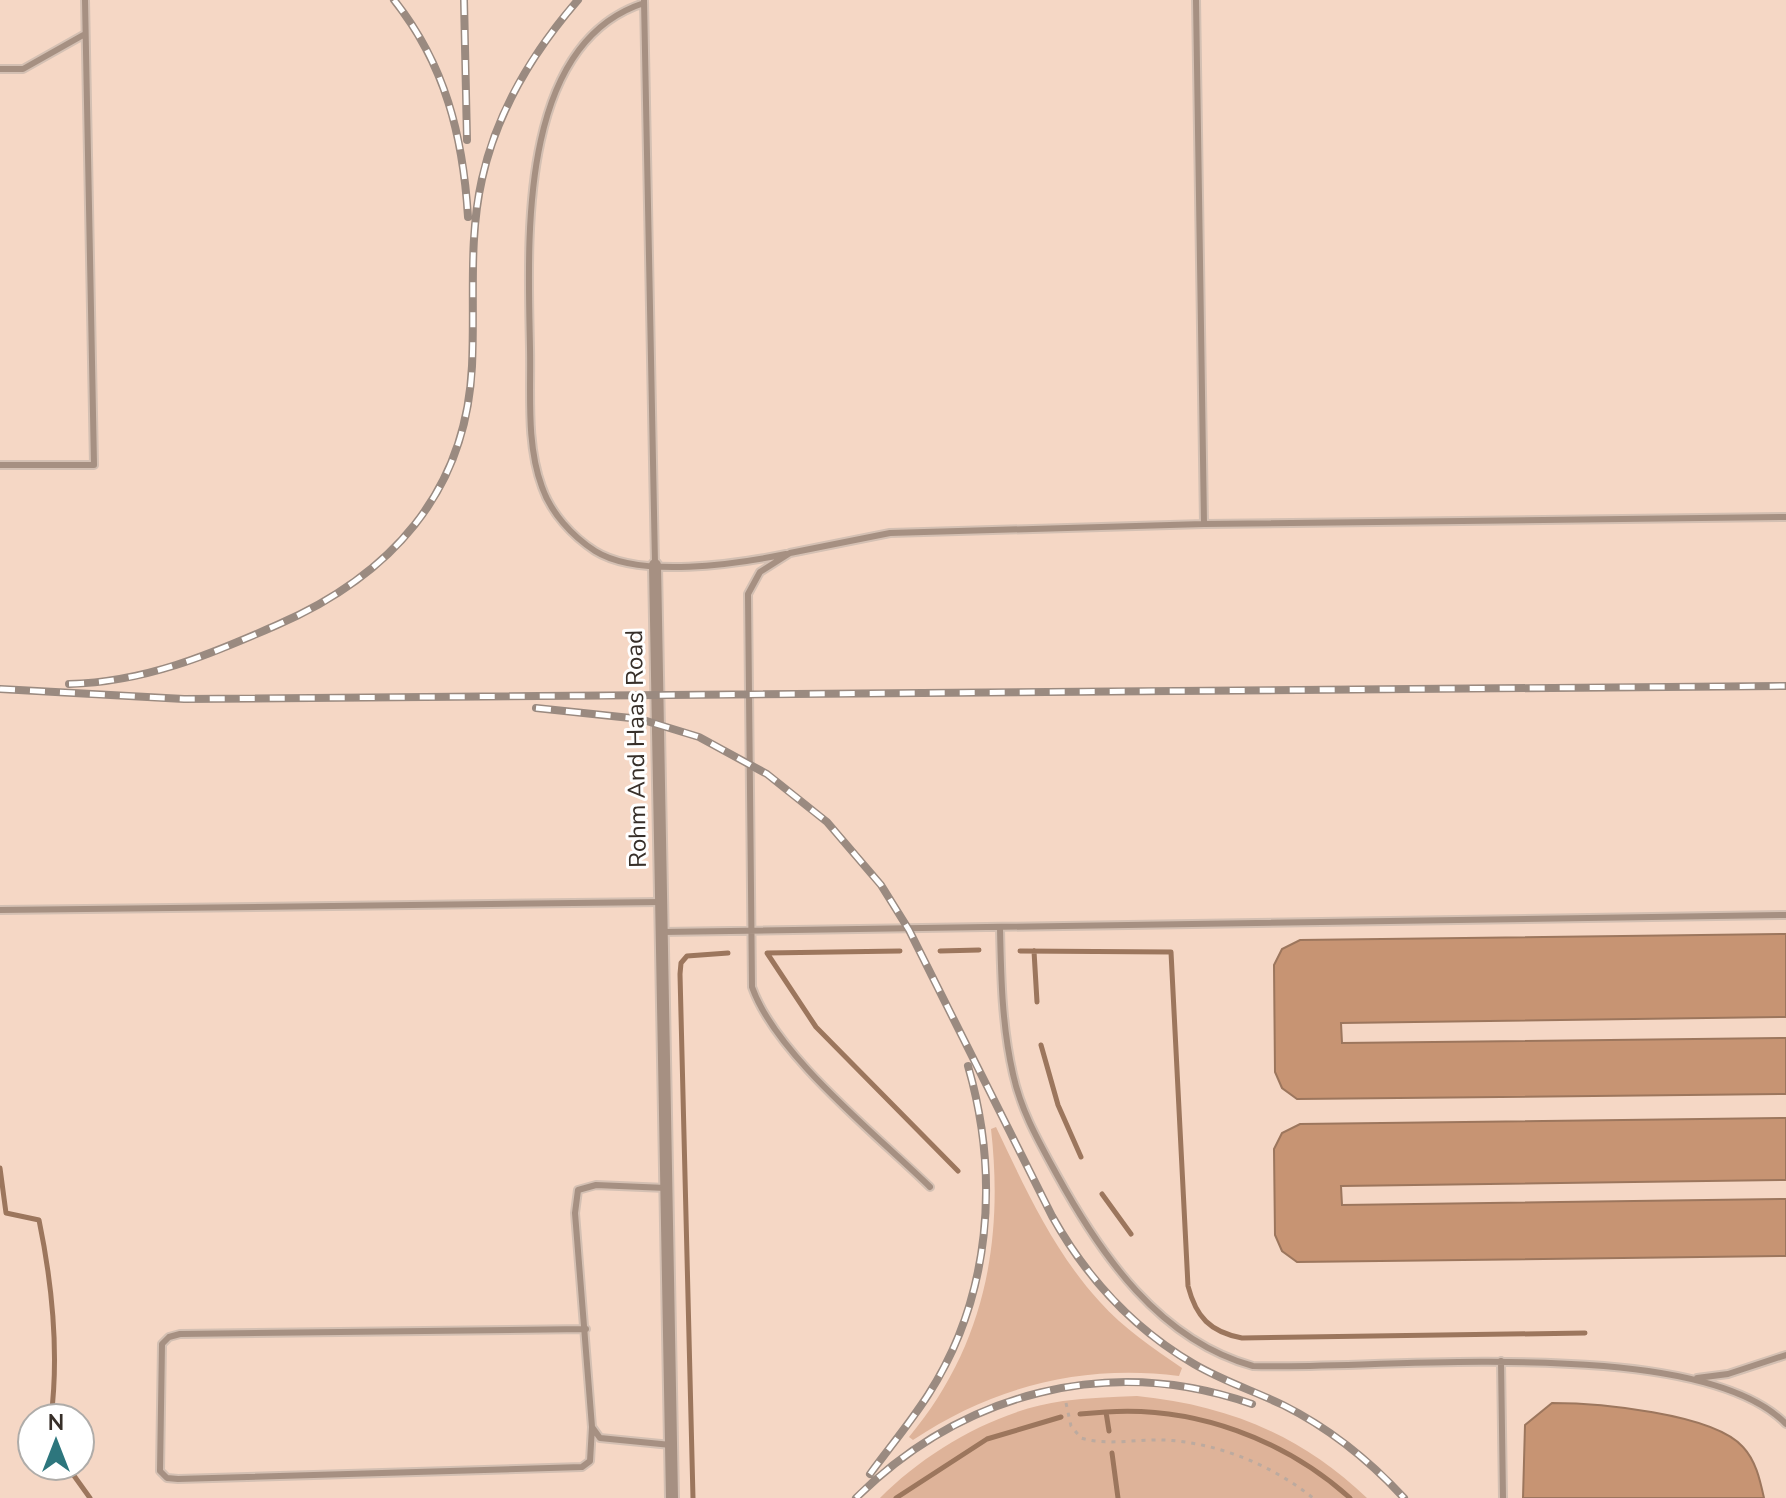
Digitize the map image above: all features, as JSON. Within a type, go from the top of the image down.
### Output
[{"type":"street","name":"Rohm And Haas Road","points":[[655,565],[672,1498]]},
{"type":"lane","points":[[0,465],[94,465],[85,0]]},
{"type":"lane","points":[[1196,0],[1204,524]]},
{"type":"lane","points":[[644,2],[623,10],[603,23],[586,42],[555,96],[543,136],[530,205],[532,438],[541,486],[563,524],[597,552],[613,559],[655,565],[738,563],[890,533],[1204,524],[1786,517]]},
{"type":"lane","name":"Rohm And Haas Road","points":[[644,2],[655,565]]},
{"type":"lane","points":[[0,69],[23,69],[85,34]]},
{"type":"lane","points":[[790,553],[760,572],[748,594],[749,932],[752,987],[770,1027],[930,1187]]},
{"type":"lane","points":[[0,910],[661,902]]},
{"type":"lane","points":[[662,932],[1786,915]]},
{"type":"lane","points":[[1000,928],[1005,1030],[1013,1075],[1029,1125],[1092,1238],[1159,1313],[1211,1349],[1253,1366],[1501,1361],[1605,1367],[1692,1379],[1745,1395],[1762,1403],[1786,1424]]},
{"type":"lane","points":[[586,1329],[169,1337],[162,1344],[160,1471],[167,1478],[582,1467],[590,1461],[592,1427],[586,1329],[575,1213],[578,1190],[596,1185],[666,1188]]},
{"type":"lane","points":[[1692,1379],[1728,1374],[1786,1355]]},
{"type":"lane","points":[[1501,1361],[1503,1498]]},
{"type":"lane","points":[[592,1427],[600,1438],[671,1445]]},
{"type":"path","points":[[1066,1403],[1071,1426],[1081,1438],[1164,1440],[1200,1445],[1268,1469],[1313,1498]]},
{"type":"shaded area","points":[[0,0],[1786,0],[1786,1498],[0,1498]]},
{"type":"shaded area","points":[[1786,934],[1786,1017],[1341,1023],[1342,1043],[1786,1038],[1786,1094],[1297,1099],[1282,1088],[1275,1072],[1274,965],[1282,949],[1300,940]]},
{"type":"shaded area","points":[[1786,1118],[1786,1180],[1341,1186],[1342,1205],[1786,1199],[1786,1256],[1297,1262],[1282,1251],[1275,1235],[1274,1149],[1282,1133],[1300,1124]]},
{"type":"shaded area","points":[[996,1127],[1042,1219],[1084,1283],[1118,1320],[1182,1368],[1179,1376],[1108,1373],[1040,1383],[975,1406],[913,1440],[909,1437],[935,1403],[955,1367],[983,1292],[991,1253],[994,1171],[991,1129]]},
{"type":"shaded area","points":[[1137,1396],[1202,1407],[1261,1427],[1316,1457],[1367,1498],[880,1498],[941,1449],[1013,1413],[1063,1401]]},
{"type":"shaded area","points":[[1552,1403],[1653,1412],[1681,1418],[1728,1435],[1751,1458],[1764,1498],[1523,1498],[1525,1425]]},
{"type":"waterway","points":[[940,951],[979,950]]},
{"type":"waterway","points":[[900,951],[767,953],[816,1027],[958,1171]]},
{"type":"waterway","points":[[1020,951],[1171,952],[1188,1286],[1195,1306],[1213,1327],[1242,1338],[1585,1333]]},
{"type":"waterway","points":[[1034,951],[1037,1002]]},
{"type":"waterway","points":[[693,1498],[680,974],[681,963],[687,956],[728,953]]},
{"type":"waterway","points":[[1041,1045],[1058,1105],[1081,1157]]},
{"type":"waterway","points":[[0,1168],[6,1213],[39,1220],[53,1319],[52,1402]]},
{"type":"waterway","points":[[1102,1194],[1131,1234]]},
{"type":"waterway","points":[[1106,1412],[1172,1415],[1237,1431],[1297,1459],[1350,1498]]},
{"type":"waterway","points":[[1080,1414],[1106,1412],[1109,1431]]},
{"type":"waterway","points":[[896,1498],[987,1439],[1061,1417]]},
{"type":"waterway","points":[[1112,1453],[1118,1498]]},
{"type":"waterway","points":[[78,1482],[90,1498]]},
{"type":"railway","points":[[394,0],[412,24],[439,75],[462,158],[468,217]]},
{"type":"railway","points":[[464,0],[467,140]]},
{"type":"railway","points":[[69,684],[124,678],[176,665],[277,625],[318,605],[354,582],[387,555],[415,525],[437,491],[455,453],[467,412],[472,366],[475,226],[489,154],[519,84],[546,40],[578,0]]},
{"type":"railway","points":[[0,689],[184,699],[1786,686]]},
{"type":"railway","points":[[536,708],[640,719],[699,737],[767,774],[827,822],[881,885],[909,930],[1052,1216],[1080,1260],[1113,1300],[1172,1350],[1205,1370],[1283,1405],[1316,1424],[1362,1458],[1404,1498]]},
{"type":"railway","points":[[870,1474],[928,1395],[949,1357],[977,1277],[984,1235],[986,1193],[984,1150],[968,1066]]},
{"type":"railway","points":[[856,1498],[898,1461],[943,1432],[991,1408],[1040,1392],[1092,1384],[1145,1383],[1198,1389],[1252,1404]]}]
